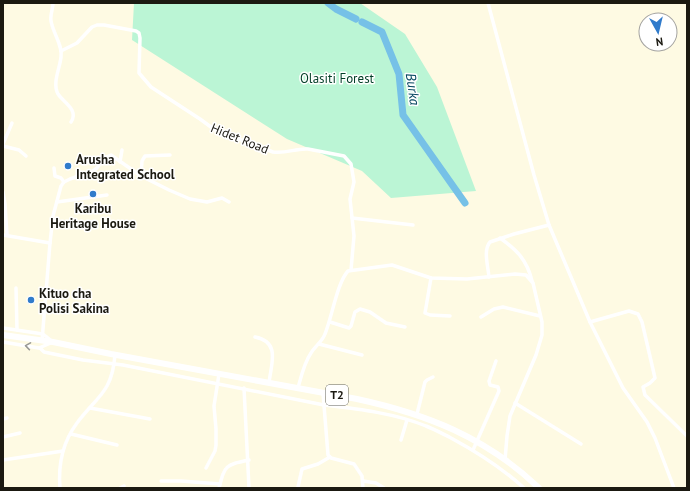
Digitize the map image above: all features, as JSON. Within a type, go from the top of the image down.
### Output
[{"type":"highway","name":"T2","points":[[3,335],[53,342],[115,355],[377,403],[417,414],[477,441],[506,460],[539,488]]},
{"type":"street","points":[[53,3],[51,20],[53,31],[62,57],[56,87],[61,97],[73,110],[74,114],[71,122]]},
{"type":"street","points":[[488,3],[549,226],[590,322],[624,388],[655,438],[674,488]]},
{"type":"street","name":"Hidet Road","points":[[61,51],[77,44],[92,27],[97,25],[138,32],[140,44],[139,69],[141,77],[151,87],[215,130],[273,152],[308,149],[344,156],[349,160],[354,173],[354,182],[350,199],[354,236],[351,270]]},
{"type":"street","points":[[12,123],[3,145],[19,150],[26,156]]},
{"type":"street","points":[[120,162],[122,150]]},
{"type":"street","points":[[229,202],[222,198],[207,202],[190,199],[141,176],[112,155],[107,156],[93,171],[64,182],[53,216],[42,341],[44,352],[114,364],[218,385],[244,388],[324,405],[356,408],[394,416],[427,426],[472,450],[496,465],[524,488]]},
{"type":"street","points":[[141,176],[142,161],[145,156],[170,155]]},
{"type":"street","points":[[54,168],[55,176],[61,178],[64,182]]},
{"type":"street","points":[[3,192],[5,204],[5,235],[50,243]]},
{"type":"street","points":[[57,202],[107,195]]},
{"type":"street","points":[[352,218],[413,225]]},
{"type":"street","points":[[489,277],[487,248],[490,242],[500,238],[549,226]]},
{"type":"street","points":[[500,238],[510,246],[527,265],[533,282],[542,329],[541,341],[515,403],[508,426],[506,460]]},
{"type":"street","points":[[298,388],[310,355],[325,335],[344,276],[348,271],[392,265],[431,278],[467,279],[522,274],[533,282]]},
{"type":"street","points":[[431,278],[426,313],[430,315],[450,316]]},
{"type":"street","points":[[16,288],[17,330]]},
{"type":"street","points":[[481,318],[494,309],[503,307],[540,316]]},
{"type":"street","points":[[330,322],[349,328],[356,312],[360,310],[370,312],[386,323],[405,327]]},
{"type":"street","points":[[590,322],[629,311],[638,314],[642,322],[655,378],[643,387],[645,395],[687,436]]},
{"type":"street","points":[[3,328],[17,330],[42,341]]},
{"type":"street","points":[[255,337],[266,340],[272,347],[273,355],[269,383]]},
{"type":"street","points":[[3,342],[42,341]]},
{"type":"street","points":[[319,344],[362,355]]},
{"type":"street","points":[[60,488],[60,458],[77,423],[105,390],[112,377],[115,355]]},
{"type":"street","points":[[472,450],[499,390],[498,387],[490,384],[489,382],[496,361]]},
{"type":"street","points":[[206,468],[215,451],[216,445],[214,406],[219,374]]},
{"type":"street","points":[[417,414],[424,384],[427,380],[433,377]]},
{"type":"street","points":[[244,388],[249,488]]},
{"type":"street","points":[[323,393],[327,451],[330,457]]},
{"type":"street","points":[[515,403],[581,444]]},
{"type":"street","points":[[90,408],[150,419]]},
{"type":"street","points":[[401,440],[407,420]]},
{"type":"street","points":[[3,437],[20,433]]},
{"type":"street","points":[[71,434],[117,446]]},
{"type":"street","points":[[3,460],[63,451]]},
{"type":"street","points":[[298,487],[302,470],[318,464],[330,457],[354,464],[360,471],[363,481],[363,488]]},
{"type":"street","points":[[161,481],[180,481],[219,486],[224,470],[228,465],[248,460]]},
{"type":"street","points":[[363,481],[376,483],[384,488]]},
{"type":"green space","name":"Olasiti Forest","points":[[134,3],[360,3],[405,34],[437,87],[476,191],[391,198],[362,171],[287,139],[132,40]]},
{"type":"waterway","points":[[328,3],[336,9],[356,19]]},
{"type":"waterway","name":"Burka","points":[[362,22],[382,32],[399,74],[403,115],[465,203]]},
{"type":"place","name":"Arusha Integrated School","points":[[68,166]]},
{"type":"place","name":"Karibu Heritage House","points":[[93,194]]},
{"type":"place","name":"Kituo cha Polisi Sakina","points":[[31,300]]}]
